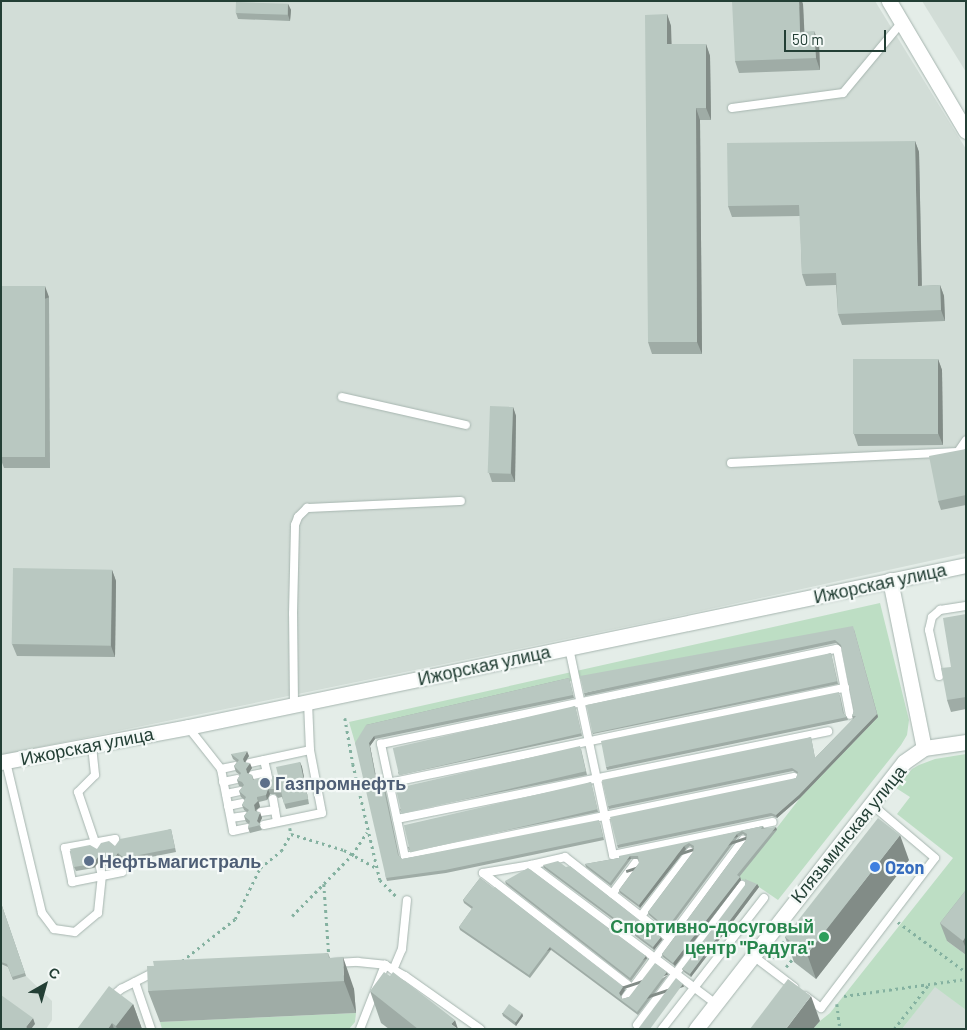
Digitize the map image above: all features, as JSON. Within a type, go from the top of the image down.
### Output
[{"type":"street","points":[[889,1],[966,131]]},
{"type":"street","name":"Ижорская улица","points":[[4,762],[188,727],[966,564]]},
{"type":"street","points":[[890,580],[924,748]]},
{"type":"street","name":"Клязьминская улица","points":[[696,1029],[870,803],[904,762],[924,748],[966,742]]},
{"type":"lane","points":[[732,108],[843,93],[902,22]]},
{"type":"lane","points":[[342,397],[466,425]]},
{"type":"lane","points":[[731,464],[958,452],[966,440]]},
{"type":"lane","points":[[264,825],[322,813],[301,703],[293,614],[295,525],[298,517],[307,508],[461,501]]},
{"type":"lane","points":[[939,676],[929,630],[932,617],[940,610],[966,606]]},
{"type":"lane","points":[[569,648],[613,855],[773,822]]},
{"type":"lane","points":[[794,777],[405,858],[381,744],[837,649],[850,715]]},
{"type":"lane","points":[[389,783],[845,688]]},
{"type":"lane","points":[[188,727],[221,769],[233,831],[247,828]]},
{"type":"lane","points":[[396,819],[828,731]]},
{"type":"lane","points":[[92,746],[95,775],[78,792],[96,845]]},
{"type":"lane","points":[[250,763],[310,750]]},
{"type":"lane","points":[[264,760],[269,782]]},
{"type":"lane","points":[[4,762],[42,913],[54,929],[75,932],[98,913],[102,876],[100,867]]},
{"type":"lane","points":[[221,769],[235,766]]},
{"type":"lane","points":[[253,775],[267,772]]},
{"type":"lane","points":[[223,782],[237,779]]},
{"type":"lane","points":[[226,794],[240,791]]},
{"type":"lane","points":[[272,799],[277,822]]},
{"type":"lane","points":[[228,806],[242,803]]},
{"type":"lane","points":[[752,955],[821,1008],[935,858],[870,803]]},
{"type":"lane","points":[[261,812],[275,810]]},
{"type":"lane","points":[[231,818],[245,816]]},
{"type":"lane","points":[[116,844],[115,838],[96,845],[66,848],[72,882],[122,872],[120,863]]},
{"type":"lane","points":[[626,997],[743,840]]},
{"type":"lane","points":[[641,916],[690,852]]},
{"type":"lane","points":[[633,989],[483,873],[565,857],[670,939]]},
{"type":"lane","points":[[612,894],[635,863]]},
{"type":"lane","points":[[531,865],[715,1003]]},
{"type":"lane","points":[[84,870],[86,879]]},
{"type":"lane","points":[[637,1025],[675,972],[742,886]]},
{"type":"lane","points":[[662,1029],[764,898]]},
{"type":"lane","points":[[393,970],[402,949],[407,900]]},
{"type":"lane","points":[[330,964],[358,962],[385,965],[480,1029]]},
{"type":"lane","points":[[360,1029],[385,965]]},
{"type":"lane","points":[[99,1007],[121,989],[157,971],[171,970]]},
{"type":"lane","points":[[135,982],[150,1029]]},
{"type":"lane","points":[[787,993],[792,986]]},
{"type":"path","points":[[345,718],[367,832],[380,880],[396,897],[407,900]]},
{"type":"path","points":[[171,970],[234,919],[260,868],[281,851],[291,834],[288,820]]},
{"type":"path","points":[[292,916],[352,855],[367,832]]},
{"type":"path","points":[[291,834],[352,855],[377,868]]},
{"type":"path","points":[[324,884],[330,964]]},
{"type":"path","points":[[890,916],[966,972]]},
{"type":"path","points":[[766,966],[790,934]]},
{"type":"path","points":[[779,976],[800,950]]},
{"type":"path","points":[[840,1029],[836,997],[884,992],[930,983],[966,979]]},
{"type":"path","points":[[894,1029],[930,983]]},
{"type":"shaded area","points":[[1,1],[875,1],[966,149],[966,553],[669,618],[1,755]]},
{"type":"shaded area","points":[[922,1],[966,1],[966,72]]},
{"type":"shaded area","points":[[1,903],[26,976],[52,1001],[52,1020],[46,1029],[23,1029],[1,1012]]},
{"type":"shaded area","points":[[935,986],[966,1010],[966,1029],[902,1029]]},
{"type":"green space","points":[[880,603],[909,720],[907,735],[778,900],[759,887],[738,878],[800,798],[878,717],[854,629],[584,678],[367,728],[356,746],[349,722]]},
{"type":"green space","points":[[966,754],[966,916],[947,941],[966,955],[966,1010],[935,987],[902,1029],[813,1029],[830,1013],[953,858],[897,814],[910,797],[896,788],[912,769],[919,765],[935,759]]},
{"type":"green space","points":[[356,1013],[355,1022],[349,1029],[162,1029],[160,1022]]},
{"type":"building","points":[[732,1],[799,1],[800,32],[814,31],[816,58],[735,61]]},
{"type":"building","points":[[236,2],[288,4],[288,15],[236,13]]},
{"type":"building","points":[[667,14],[667,44],[706,44],[706,108],[696,108],[697,342],[648,342],[645,15]]},
{"type":"building","points":[[915,141],[918,286],[940,285],[941,310],[838,314],[836,273],[802,274],[799,205],[728,206],[727,143]]},
{"type":"building","points":[[1,286],[45,286],[45,457],[1,457]]},
{"type":"building","points":[[853,359],[938,359],[938,434],[853,434]]},
{"type":"building","points":[[490,406],[513,407],[511,474],[488,473]]},
{"type":"building","points":[[966,449],[966,495],[938,501],[929,456]]},
{"type":"building","points":[[13,568],[112,570],[111,646],[12,644]]},
{"type":"building","points":[[966,614],[966,697],[947,700],[941,668],[951,667],[943,618]]},
{"type":"building","points":[[853,626],[877,714],[799,795],[776,815],[771,813],[617,845],[610,817],[796,778],[798,772],[792,768],[608,806],[602,780],[811,737],[815,758],[856,716],[852,716],[854,711],[841,645],[835,640],[584,693],[580,676]]},
{"type":"building","points":[[831,653],[837,681],[592,733],[586,705]]},
{"type":"building","points":[[569,678],[573,695],[374,736],[369,743],[377,786],[383,785],[398,855],[402,859],[599,820],[603,837],[445,870],[386,878],[355,743],[366,725]]},
{"type":"building","points":[[839,692],[843,713],[847,717],[606,767],[601,741]]},
{"type":"building","points":[[575,706],[581,733],[399,775],[393,748]]},
{"type":"building","points":[[580,746],[586,771],[402,814],[396,789]]},
{"type":"building","points":[[247,751],[243,759],[244,762],[250,763],[246,769],[247,773],[252,775],[253,780],[262,778],[266,782],[271,781],[273,776],[278,775],[276,767],[300,762],[308,799],[284,804],[281,791],[277,792],[274,789],[268,789],[266,795],[257,797],[258,801],[254,805],[255,811],[260,812],[257,821],[261,825],[248,828],[250,821],[244,816],[249,810],[242,805],[246,797],[239,791],[244,785],[237,780],[241,773],[234,766],[239,760],[231,754]]},
{"type":"building","points":[[591,782],[597,809],[410,852],[404,825]]},
{"type":"building","points":[[878,818],[900,835],[807,954],[785,937]]},
{"type":"building","points":[[763,826],[761,829],[776,827],[737,875],[740,877],[673,963],[662,954],[746,840],[747,834],[742,831],[737,834],[667,928],[648,912],[693,852],[694,846],[689,843],[684,846],[639,905],[619,890],[639,863],[638,856],[630,856],[610,883],[585,864],[619,858],[619,856]]},
{"type":"building","points":[[171,829],[175,848],[124,858],[118,853],[113,860],[104,862],[98,857],[93,864],[74,867],[70,849],[90,845],[97,849],[101,843],[109,841],[115,846],[120,839]]},
{"type":"building","points":[[558,861],[566,867],[570,866],[661,937],[653,947],[543,865]]},
{"type":"building","points":[[528,868],[646,956],[630,978],[505,881]]},
{"type":"building","points":[[480,878],[493,888],[495,887],[623,987],[619,993],[622,999],[629,997],[655,963],[667,972],[637,1012],[550,947],[529,975],[459,927],[473,907],[463,900]]},
{"type":"building","points":[[745,879],[757,884],[690,974],[682,969],[745,885]]},
{"type":"building","points":[[966,890],[966,936],[963,941],[940,923]]},
{"type":"building","points":[[1,903],[25,973],[12,977],[7,964],[1,962]]},
{"type":"building","points":[[328,953],[329,958],[343,957],[344,981],[148,991],[147,966],[154,966],[153,961]]},
{"type":"building","points":[[384,972],[390,976],[393,972],[455,1020],[451,1024],[457,1029],[418,1029],[370,991]]},
{"type":"building","points":[[676,978],[683,984],[650,1029],[638,1029]]},
{"type":"building","points":[[788,979],[811,996],[786,1029],[750,1029]]},
{"type":"building","points":[[109,986],[133,1004],[116,1026],[112,1023],[108,1029],[77,1029]]},
{"type":"building","points":[[1,995],[33,1018],[26,1027],[28,1029],[1,1029]]},
{"type":"building","points":[[509,1004],[522,1013],[516,1022],[503,1013]]},
{"type":"place","name":"Газпромнефть","points":[[265,783]]},
{"type":"place","name":"Нефтьмагистраль","points":[[89,861]]},
{"type":"place","name":"Ozon","points":[[875,867]]},
{"type":"place","name":"Спортивно-досуговый центр \"Радуга\"","points":[[824,937]]}]
